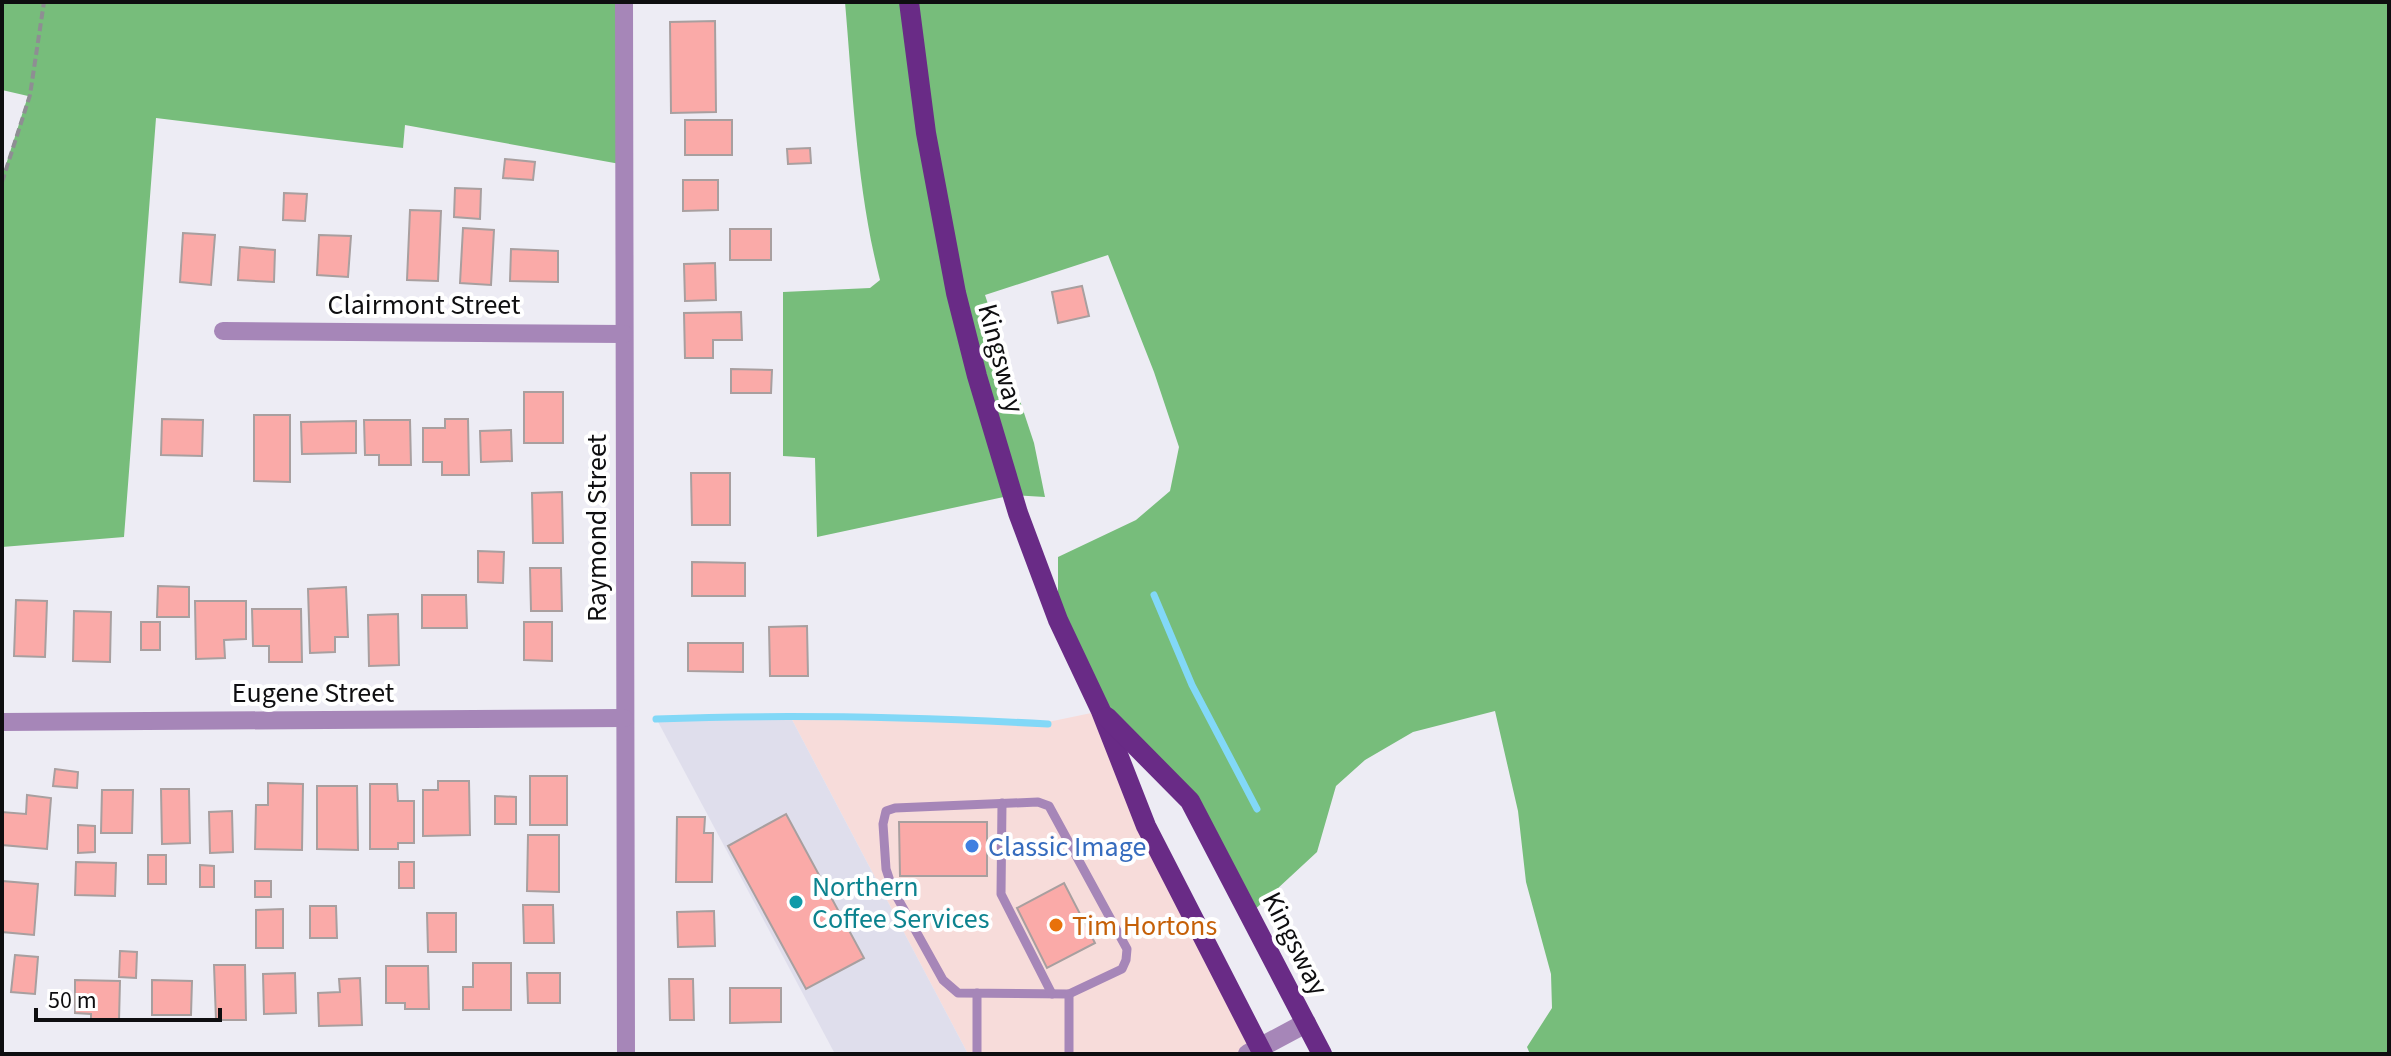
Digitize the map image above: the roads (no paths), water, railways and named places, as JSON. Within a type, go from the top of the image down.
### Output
[{"type":"main road","name":"Kingsway","points":[[909,2],[926,133],[946,225],[956,293],[972,360],[1018,513],[1058,620],[1101,711],[1146,826],[1257,1052]]},
{"type":"main road","name":"Kingsway","points":[[1101,711],[1190,801],[1322,1054]]},
{"type":"street","name":"Raymond Street","points":[[624,2],[626,1054]]},
{"type":"street","name":"Clairmont Street","points":[[223,331],[624,334]]},
{"type":"street","name":"Eugene Street","points":[[2,722],[624,718]]},
{"type":"street","points":[[1257,1052],[1306,1023]]},
{"type":"lane","points":[[1038,802],[1049,806],[1127,949],[1122,969],[1069,994],[958,993],[943,980],[893,890],[886,869],[883,824],[886,811],[1002,803],[1038,802]]},
{"type":"lane","points":[[1002,803],[1001,894],[1052,994]]},
{"type":"lane","points":[[977,993],[977,1054]]},
{"type":"lane","points":[[1069,994],[1069,1054]]},
{"type":"waterway","points":[[1154,595],[1192,685],[1257,809]]},
{"type":"waterway","points":[[656,719],[852,717],[1048,724]]},
{"type":"place","name":"Classic Image","points":[[972,846]]},
{"type":"place","name":"Northern Coffee Services","points":[[796,902]]},
{"type":"place","name":"Tim Hortons","points":[[1056,925]]}]
